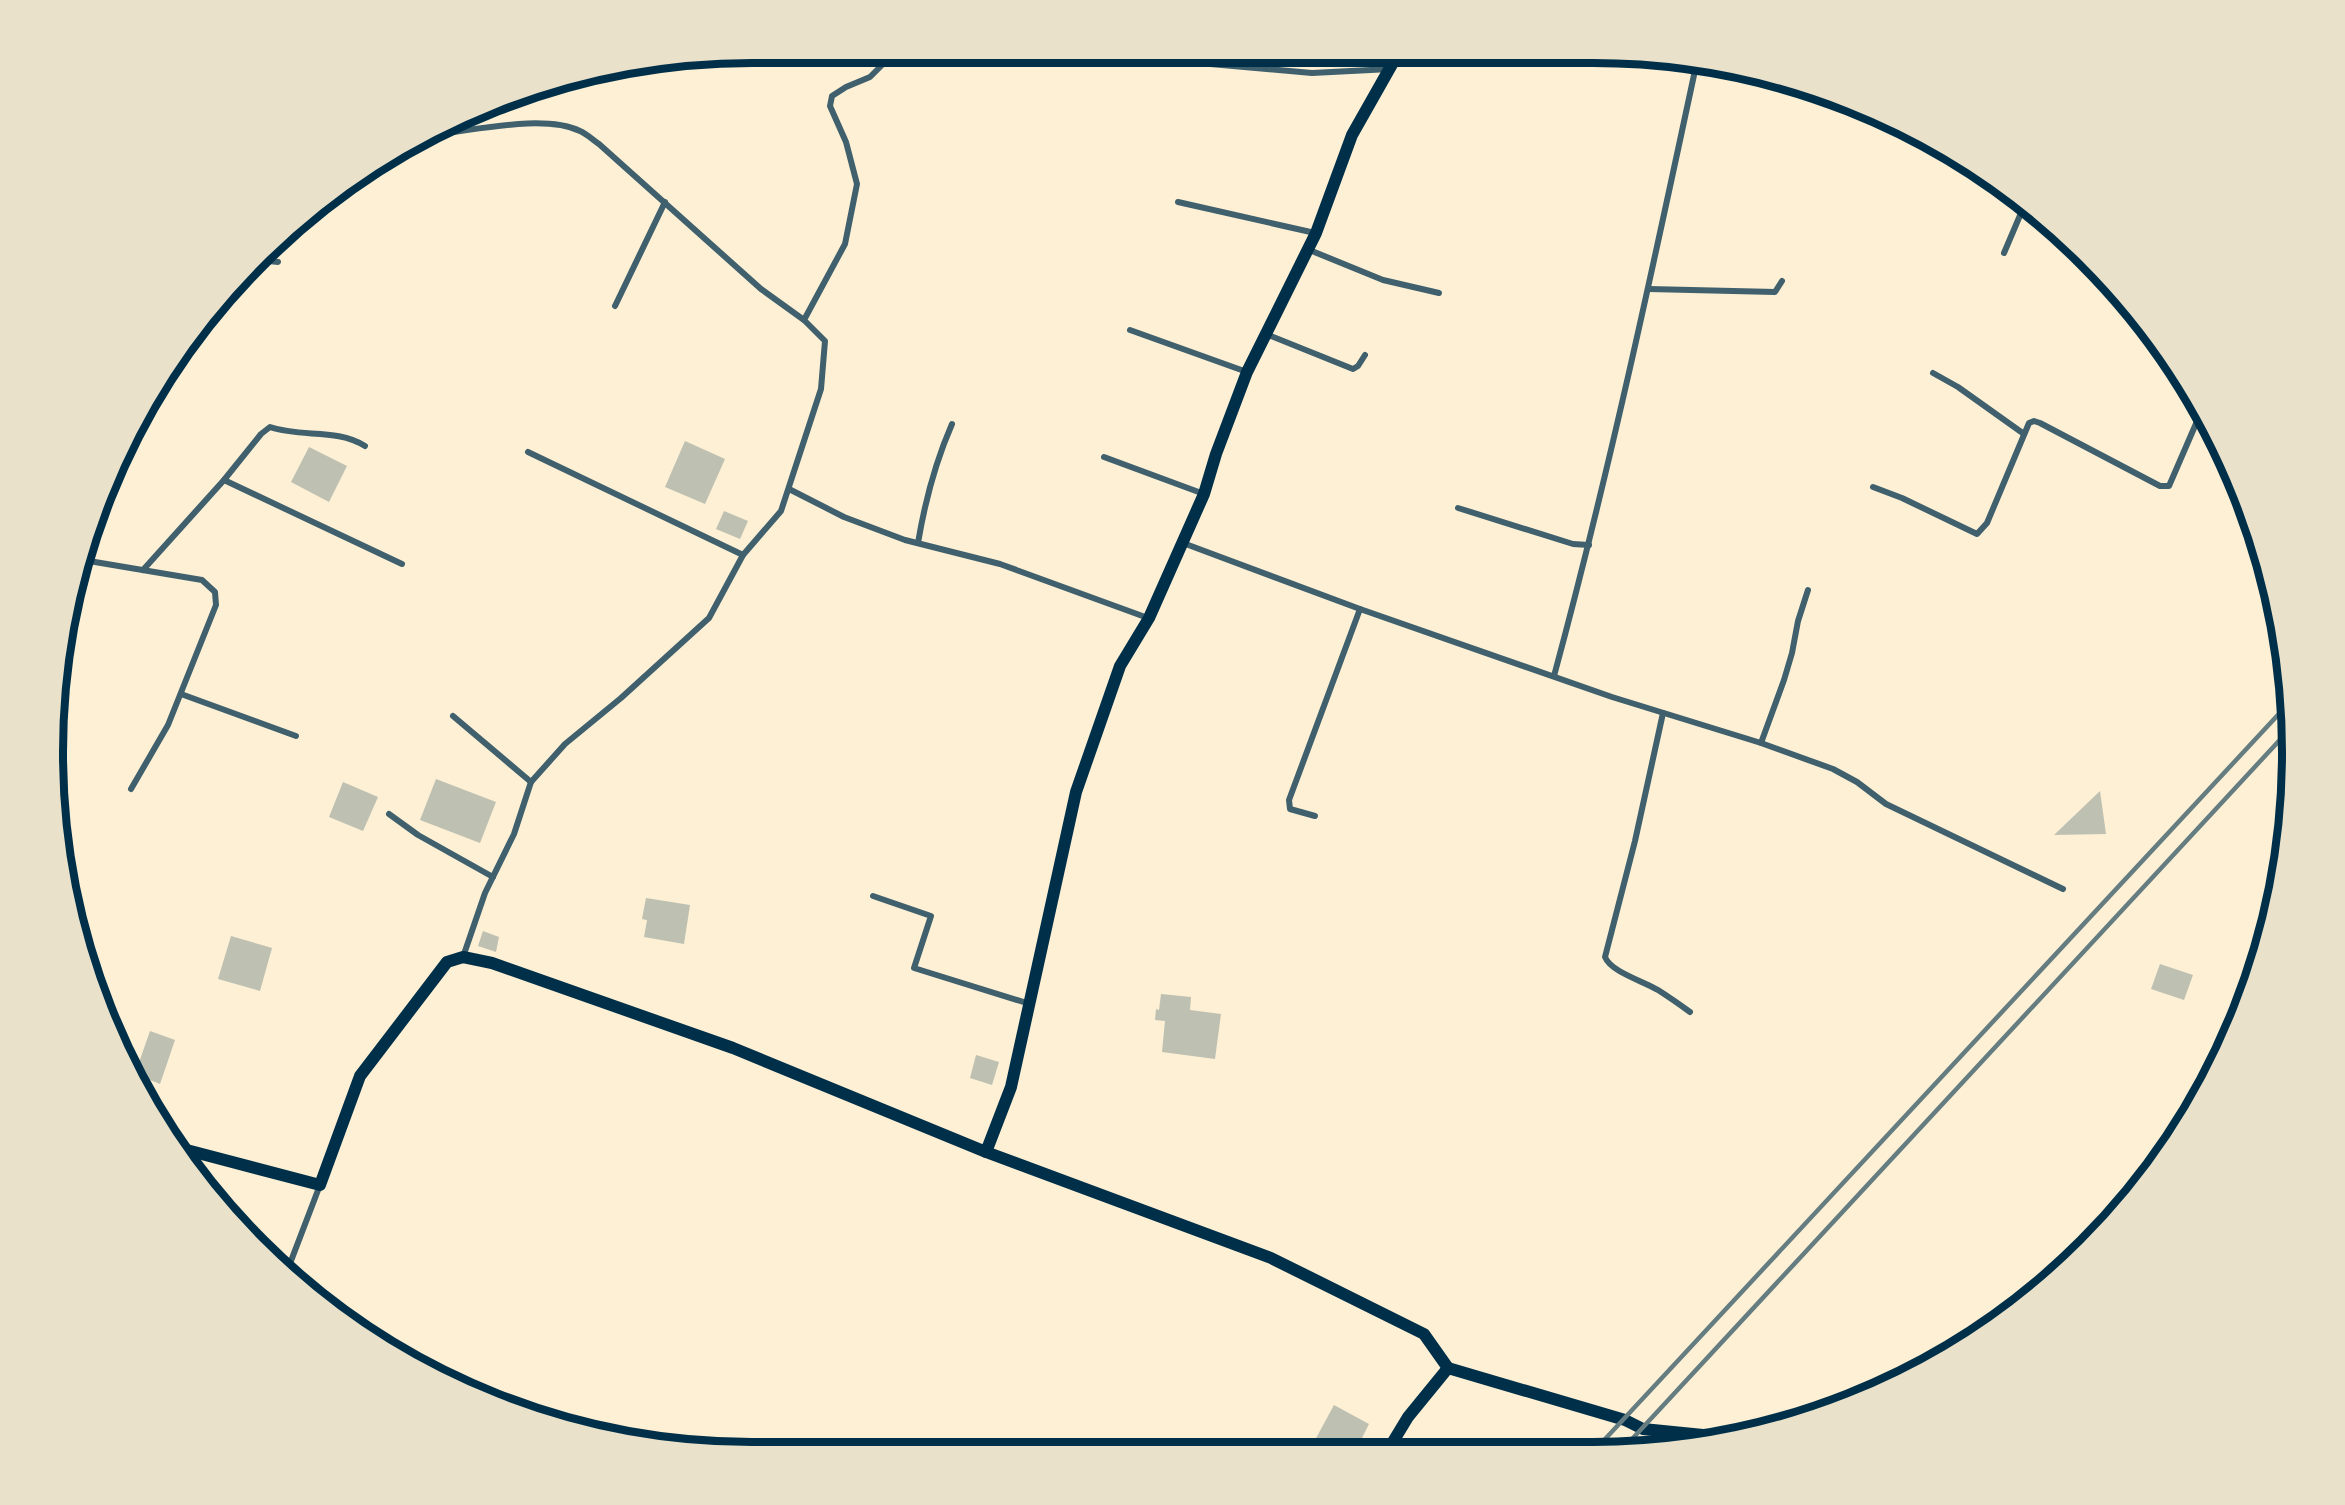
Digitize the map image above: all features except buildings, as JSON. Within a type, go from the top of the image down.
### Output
[{"type":"main road","points":[[986,1152],[1011,1087],[1076,792],[1120,666],[1149,618],[1204,494],[1216,454],[1247,372],[1316,233],[1352,135],[1393,64]]},
{"type":"main road","points":[[190,1151],[320,1185],[360,1076],[447,962],[463,957],[492,963],[733,1048],[986,1152],[1271,1258],[1424,1334],[1448,1368],[1625,1420],[1643,1429],[1694,1434]]},
{"type":"main road","points":[[1393,1442],[1408,1418],[1448,1368]]},
{"type":"street","points":[[804,320],[845,244],[857,184],[846,142],[830,106],[832,96],[870,77],[883,63]]},
{"type":"street","points":[[1194,63],[1312,73],[1393,64]]},
{"type":"street","points":[[1554,676],[1589,545],[1649,289],[1695,71]]},
{"type":"street","points":[[452,132],[539,123],[579,131],[599,144],[761,289],[804,320],[825,341],[821,389],[781,512],[743,555],[709,618],[621,698],[565,744],[531,782],[514,834],[485,893],[463,957]]},
{"type":"street","points":[[1178,201],[1316,233]]},
{"type":"street","points":[[615,306],[665,202]]},
{"type":"street","points":[[2004,253],[2021,213]]},
{"type":"street","points":[[1307,249],[1383,280],[1439,293]]},
{"type":"street","points":[[269,261],[278,262]]},
{"type":"street","points":[[1649,289],[1775,292],[1782,281]]},
{"type":"street","points":[[1130,330],[1247,372]]},
{"type":"street","points":[[1266,334],[1353,369],[1358,366],[1365,355]]},
{"type":"street","points":[[1933,373],[1958,387],[2024,434]]},
{"type":"street","points":[[1873,487],[1902,498],[1977,534],[1987,523],[2029,423],[2034,421],[2160,486],[2169,486],[2197,421]]},
{"type":"street","points":[[918,543],[926,498],[952,424]]},
{"type":"street","points":[[143,570],[224,480],[261,434],[270,427],[299,434],[334,434],[365,446]]},
{"type":"street","points":[[528,452],[743,555]]},
{"type":"street","points":[[1104,457],[1204,494]]},
{"type":"street","points":[[224,480],[402,564]]},
{"type":"street","points":[[789,489],[844,517],[918,543],[1000,564],[1149,618]]},
{"type":"street","points":[[1458,508],[1573,544],[1589,545]]},
{"type":"street","points":[[1182,543],[1360,609],[1833,769],[1857,782],[1886,804],[2063,889]]},
{"type":"street","points":[[90,561],[202,580],[215,592],[216,605],[168,725],[131,789]]},
{"type":"street","points":[[1761,743],[1784,680],[1798,621],[1809,590]]},
{"type":"street","points":[[1315,816],[1290,809],[1289,800],[1360,609]]},
{"type":"street","points":[[181,694],[296,736]]},
{"type":"street","points":[[1663,713],[1635,841],[1605,957],[1607,963],[1656,988],[1690,1012]]},
{"type":"street","points":[[453,716],[531,782]]},
{"type":"street","points":[[389,814],[418,835],[493,878]]},
{"type":"street","points":[[873,896],[931,916],[914,968],[1030,1004]]},
{"type":"street","points":[[290,1263],[320,1185]]},
{"type":"railway","points":[[1603,1442],[2281,712]]},
{"type":"railway","points":[[1630,1441],[2282,738]]}]
